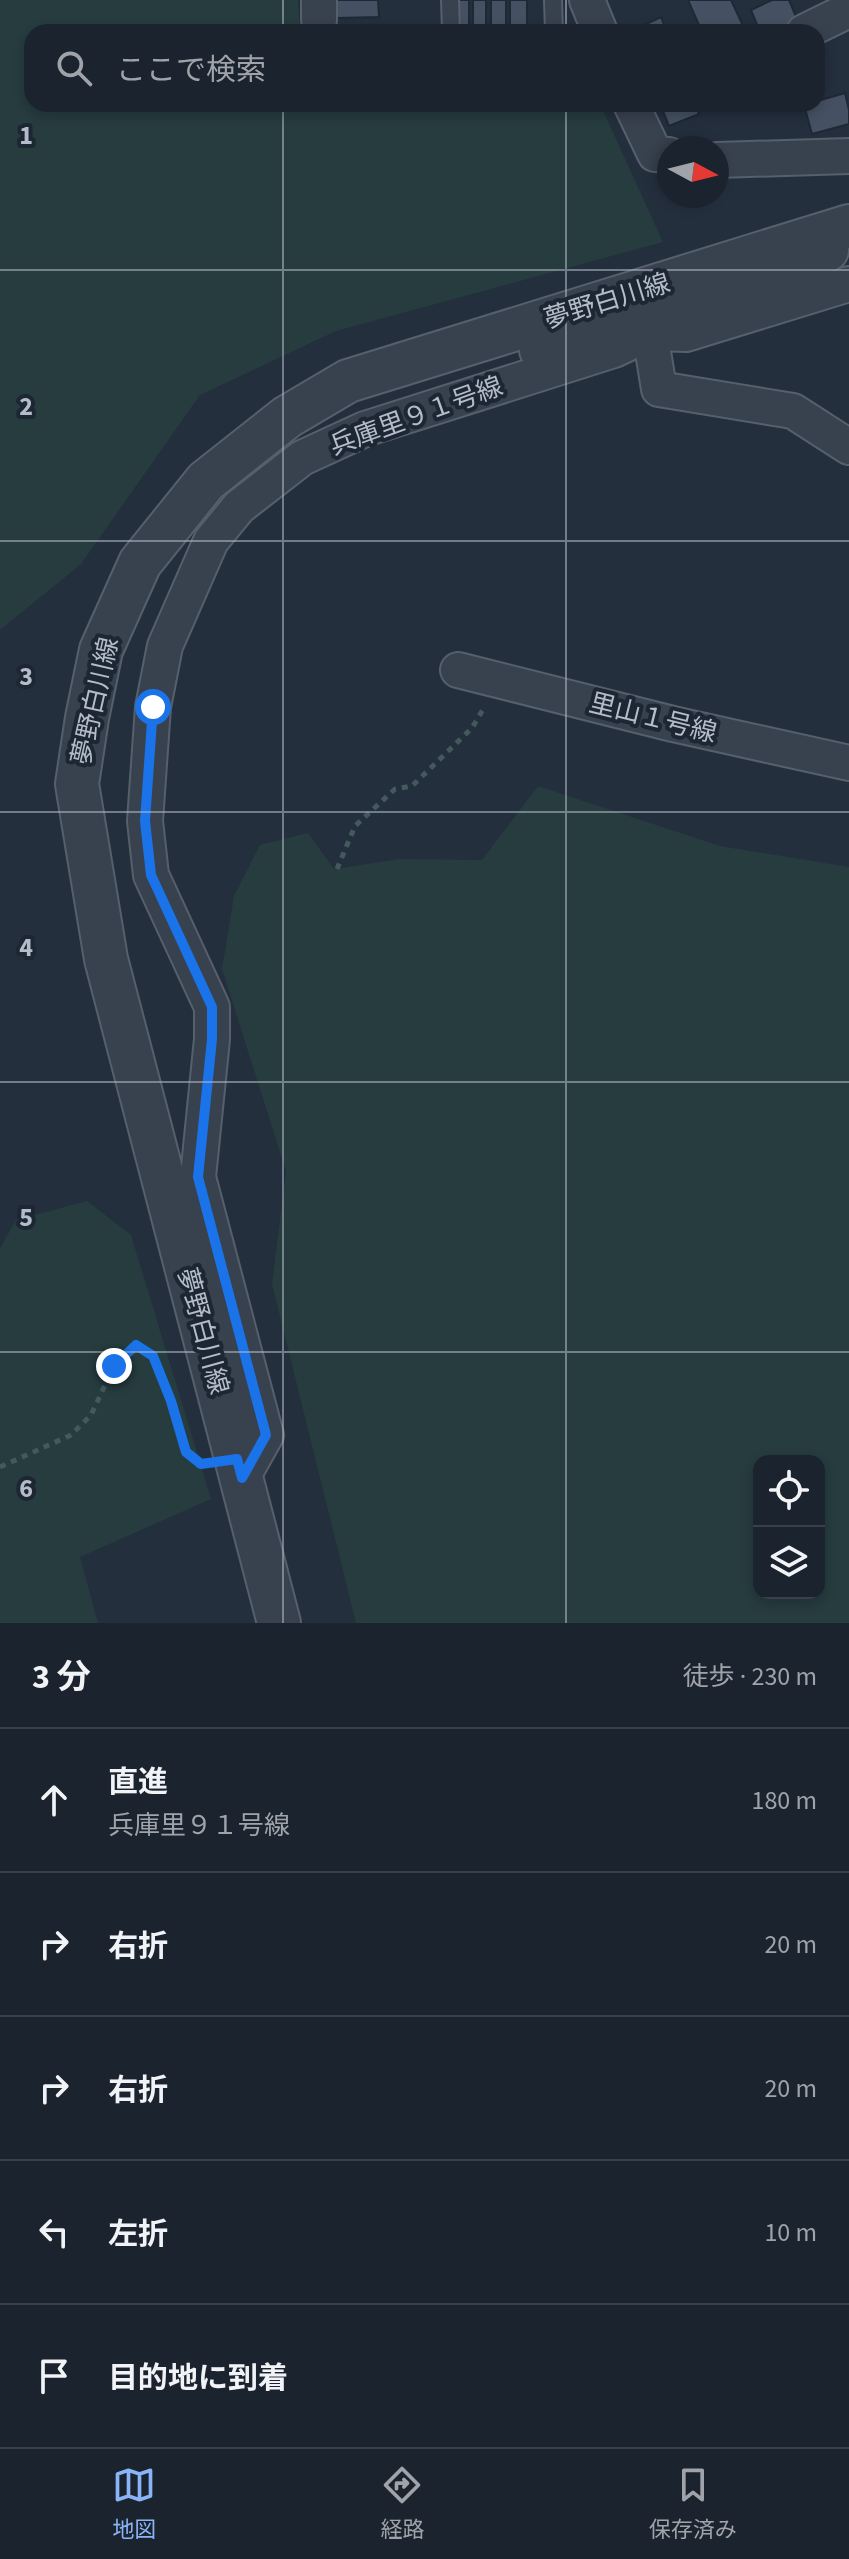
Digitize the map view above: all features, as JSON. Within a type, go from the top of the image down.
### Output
[{"type":"street","points":[[635,112],[657,154]]},
{"type":"street","points":[[729,160],[849,156]]},
{"type":"street","name":"夢野白川線","points":[[279,1623],[106,959],[77,784],[101,650],[140,563],[206,481],[287,417],[348,381],[849,226]]},
{"type":"street","points":[[401,365],[516,356],[608,332],[650,333],[675,312],[777,280],[849,236]]},
{"type":"street","name":"兵庫里９１号線","points":[[239,1469],[266,1435],[198,1177],[212,1039],[212,1007],[151,875],[145,821],[153,707],[165,646],[211,541],[239,507],[302,458],[365,429],[614,350],[650,333],[686,334],[849,284]]},
{"type":"street","points":[[650,333],[659,389],[793,411],[849,447]]},
{"type":"street","name":"里山１号線","points":[[458,670],[673,724],[849,763]]},
{"type":"lane","points":[[450,0],[451,24]]},
{"type":"lane","points":[[553,0],[554,24]]},
{"type":"path","points":[[337,869],[355,826],[395,789],[412,786],[472,728],[499,681]]},
{"type":"path","points":[[0,1467],[71,1435],[91,1415],[114,1366],[136,1345],[153,1356],[186,1452],[201,1464],[239,1469]]},
{"type":"green space","points":[[0,0],[298,0],[300,24],[24,24],[24,112],[604,112],[663,242],[336,331],[200,395],[81,564],[0,630]]},
{"type":"green space","points":[[538,786],[720,846],[849,867],[849,1623],[356,1623],[272,1284],[286,1171],[222,969],[234,896],[260,845],[308,833],[334,869],[400,859],[482,860]]},
{"type":"green space","points":[[87,1201],[131,1235],[211,1499],[80,1557],[98,1623],[0,1623],[0,1248],[16,1220]]},
{"type":"building","points":[[337,0],[378,0],[379,17],[336,18]]},
{"type":"building","points":[[456,0],[469,0],[469,24],[455,24]]},
{"type":"building","points":[[473,0],[486,0],[486,24],[473,24]]},
{"type":"building","points":[[491,0],[506,0],[506,24],[491,24]]},
{"type":"building","points":[[510,0],[527,0],[527,24],[510,24]]},
{"type":"building","points":[[688,0],[731,0],[742,24],[698,24]]},
{"type":"building","points":[[772,0],[789,0],[799,24],[757,24],[751,10]]},
{"type":"building","points":[[661,17],[664,24],[646,24]]},
{"type":"building","points":[[845,93],[849,124],[812,134],[806,112],[825,112],[825,99]]},
{"type":"building","points":[[663,112],[698,112],[699,114],[669,126]]},
{"type":"route","points":[[114,1366],[136,1345],[153,1356],[186,1452],[201,1464],[237,1459],[242,1478],[266,1435],[198,1177],[212,1039],[212,1007],[151,875],[145,821],[153,707]]}]
